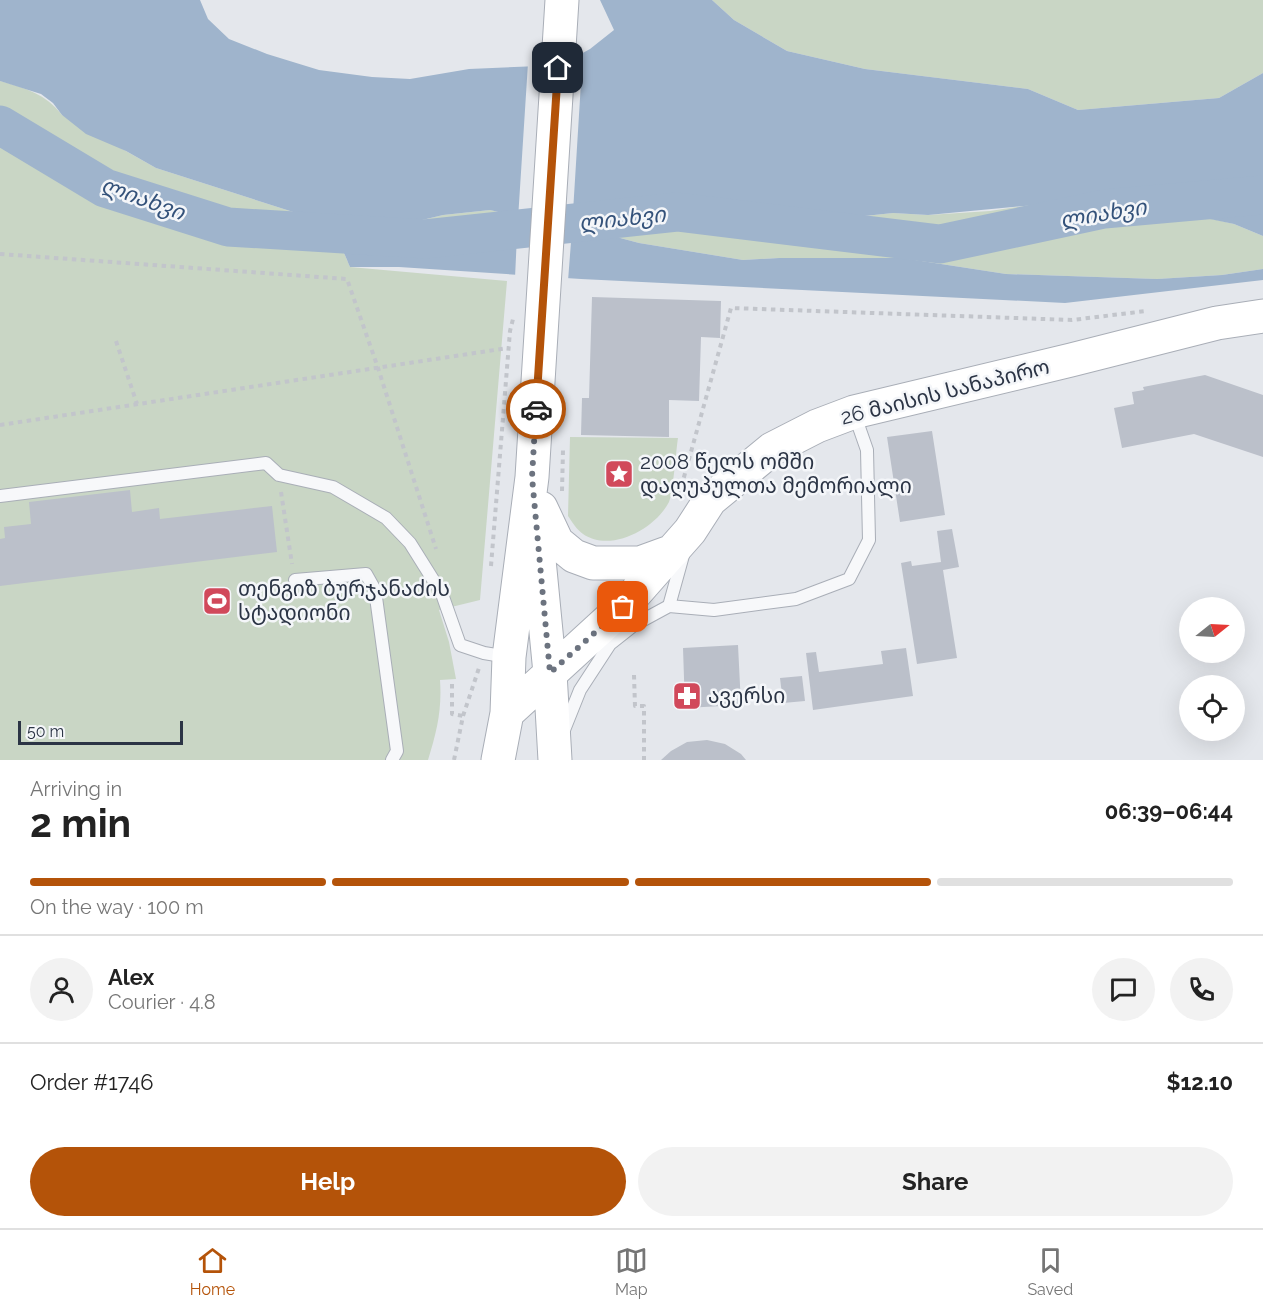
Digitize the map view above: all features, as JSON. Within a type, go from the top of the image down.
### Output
[{"type":"main road","points":[[500,754],[507,713],[496,655],[532,477],[562,0]]},
{"type":"main road","name":"26 მაისის სანაპირო","points":[[507,713],[623,607],[681,541],[710,500],[772,449],[817,426],[854,412],[1217,323],[1263,316]]},
{"type":"main road","points":[[532,477],[545,520],[557,542],[574,556],[593,563],[640,563],[681,541]]},
{"type":"main road","points":[[532,477],[550,673],[555,757]]},
{"type":"main road","points":[[500,754],[515,736],[528,734],[543,739],[555,757]]},
{"type":"lane","points":[[555,757],[580,690],[610,644],[634,625],[669,606],[714,610],[796,599],[849,579],[869,540],[867,450],[854,412]]},
{"type":"lane","points":[[0,496],[266,463],[279,475],[333,488],[386,518],[410,543],[442,594],[460,645],[496,655]]},
{"type":"lane","points":[[669,606],[681,541]]},
{"type":"lane","points":[[295,580],[366,574],[375,590],[397,751],[392,760]]},
{"type":"path","points":[[0,254],[347,279],[442,567],[442,594]]},
{"type":"path","points":[[678,499],[731,308],[1072,320],[1151,310]]},
{"type":"path","points":[[490,571],[508,348],[514,313]]},
{"type":"path","points":[[116,341],[137,404]]},
{"type":"path","points":[[0,425],[508,348]]},
{"type":"path","points":[[279,475],[295,580]]},
{"type":"path","points":[[454,760],[464,716],[496,655]]},
{"type":"path","points":[[634,675],[635,706],[644,706],[644,760]]},
{"type":"path","points":[[452,684],[452,714],[464,716]]},
{"type":"green space","points":[[712,0],[1263,0],[1263,73],[1219,98],[1078,110],[1028,89],[865,69],[787,51],[734,20]]},
{"type":"green space","points":[[0,81],[42,97],[62,115],[156,168],[312,218],[330,229],[341,246],[350,267],[507,281],[480,600],[439,610],[449,642],[456,679],[440,680],[438,720],[428,760],[0,760]]},
{"type":"green space","points":[[605,201],[651,203],[706,217],[757,209],[810,223],[834,222],[893,213],[928,215],[990,211],[1037,204],[1103,202],[1147,206],[1234,224],[1263,236],[1263,269],[1222,275],[1157,279],[1006,274],[902,258],[743,260],[639,243],[590,230],[497,240],[465,247],[434,248],[395,248],[352,231],[389,228],[443,215],[490,210],[515,216]]},
{"type":"green space","points":[[570,437],[678,438],[669,502],[654,521],[631,535],[606,541],[583,534],[575,526],[568,516]]},
{"type":"water","points":[[0,0],[200,0],[208,19],[229,39],[267,54],[319,70],[372,77],[410,79],[469,69],[539,66],[570,60],[590,49],[614,30],[600,0],[712,0],[734,20],[787,51],[865,69],[1028,89],[1078,110],[1219,98],[1263,73],[1263,236],[1234,224],[1147,206],[1067,202],[928,215],[893,213],[834,222],[810,223],[757,209],[706,217],[651,203],[605,201],[558,213],[535,216],[515,216],[490,210],[443,215],[389,228],[354,231],[395,248],[465,247],[497,240],[590,230],[639,243],[743,260],[902,258],[1006,274],[1157,279],[1222,275],[1263,269],[1263,280],[1065,303],[581,279],[399,267],[350,267],[336,238],[327,228],[312,218],[156,168],[126,151],[86,134],[41,94],[0,81]]},
{"type":"pier","points":[[583,50],[573,212],[536,219],[518,219],[528,63],[569,57]]},
{"type":"pier","points":[[572,229],[568,281],[515,278],[517,235]]},
{"type":"building","points":[[592,297],[721,301],[720,338],[701,337],[699,401],[669,400],[669,437],[581,435],[582,398],[589,398]]},
{"type":"building","points":[[1205,375],[1263,395],[1263,457],[1194,434],[1122,448],[1114,408],[1134,404],[1132,392],[1144,390],[1143,387]]},
{"type":"building","points":[[932,431],[945,515],[900,522],[887,437]]},
{"type":"building","points":[[130,490],[132,512],[159,508],[160,519],[272,506],[277,552],[0,586],[0,539],[5,538],[4,527],[31,524],[29,502]]},
{"type":"building","points":[[952,529],[959,567],[943,570],[957,658],[917,664],[901,563],[911,561],[912,566],[941,562],[937,531]]},
{"type":"building","points":[[738,645],[741,705],[685,708],[683,648]]},
{"type":"building","points":[[906,648],[913,696],[813,710],[806,653],[816,652],[819,672],[883,664],[881,651]]},
{"type":"building","points":[[802,676],[805,701],[783,703],[780,678]]},
{"type":"building","points":[[707,740],[725,744],[746,760],[661,760],[687,742]]},
{"type":"waterway","name":"ლიახვი","points":[[0,125],[105,188],[228,227],[425,239],[677,212],[940,244],[1104,209],[1263,195]]},
{"type":"way so far","points":[[536,409],[532,477],[550,673],[623,607]]},
{"type":"place","name":"2008 წელს ომში დაღუპულთა მემორიალი","points":[[619,474]]},
{"type":"place","name":"თენგიზ ბურჯანაძის სტადიონი","points":[[217,601]]},
{"type":"place","name":"ავერსი","points":[[687,696]]},
{"type":"route","points":[[536,409],[558,68]]}]
